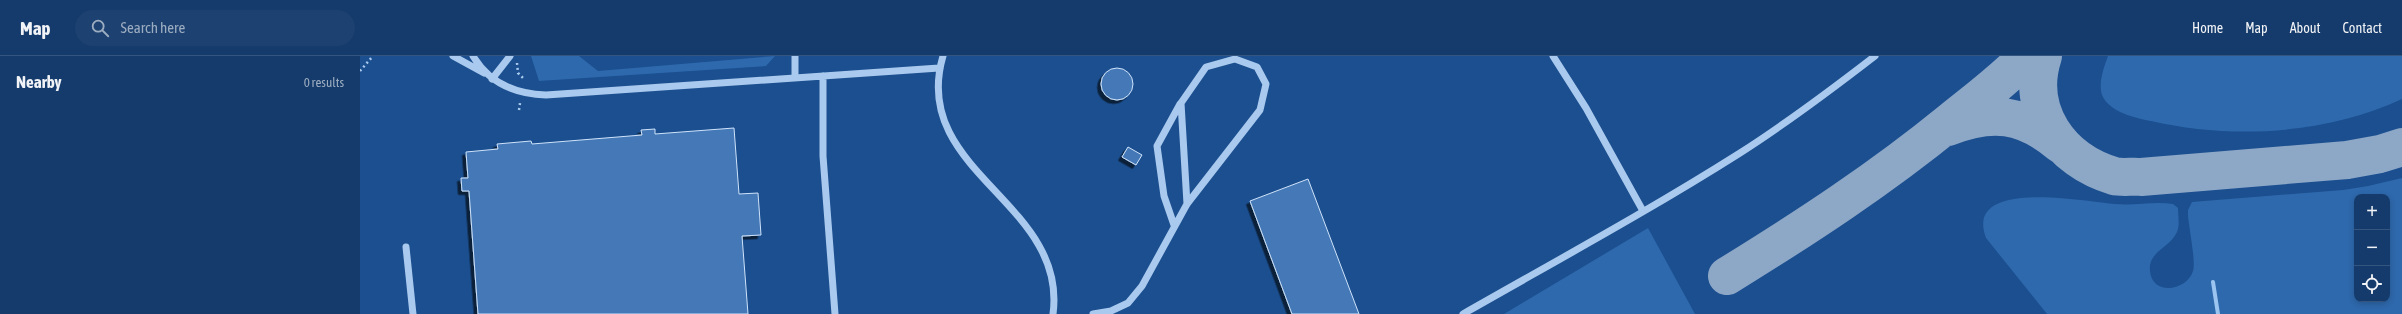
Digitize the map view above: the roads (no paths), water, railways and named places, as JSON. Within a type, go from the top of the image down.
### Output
[{"type":"street","points":[[452,56],[515,91],[546,95],[939,68]]},
{"type":"street","points":[[473,56],[490,77]]},
{"type":"street","points":[[490,77],[510,56]]},
{"type":"street","points":[[795,56],[795,78]]},
{"type":"street","points":[[942,56],[939,68],[938,100],[945,127],[961,152],[1033,232],[1050,275],[1055,300],[1053,314]]},
{"type":"street","points":[[1553,56],[1586,108],[1643,211]]},
{"type":"street","points":[[1464,314],[1643,211],[1741,152],[1790,119],[1875,56]]},
{"type":"street","points":[[1094,314],[1111,311],[1128,303],[1142,286],[1174,225],[1187,204],[1260,110],[1266,84],[1257,67],[1236,58],[1206,67],[1181,103],[1157,146],[1164,196],[1174,225]]},
{"type":"street","points":[[823,76],[823,156],[835,314]]},
{"type":"street","points":[[1181,103],[1187,204]]},
{"type":"street","points":[[406,247],[413,314]]},
{"type":"waterway","points":[[2213,282],[2218,314]]}]
